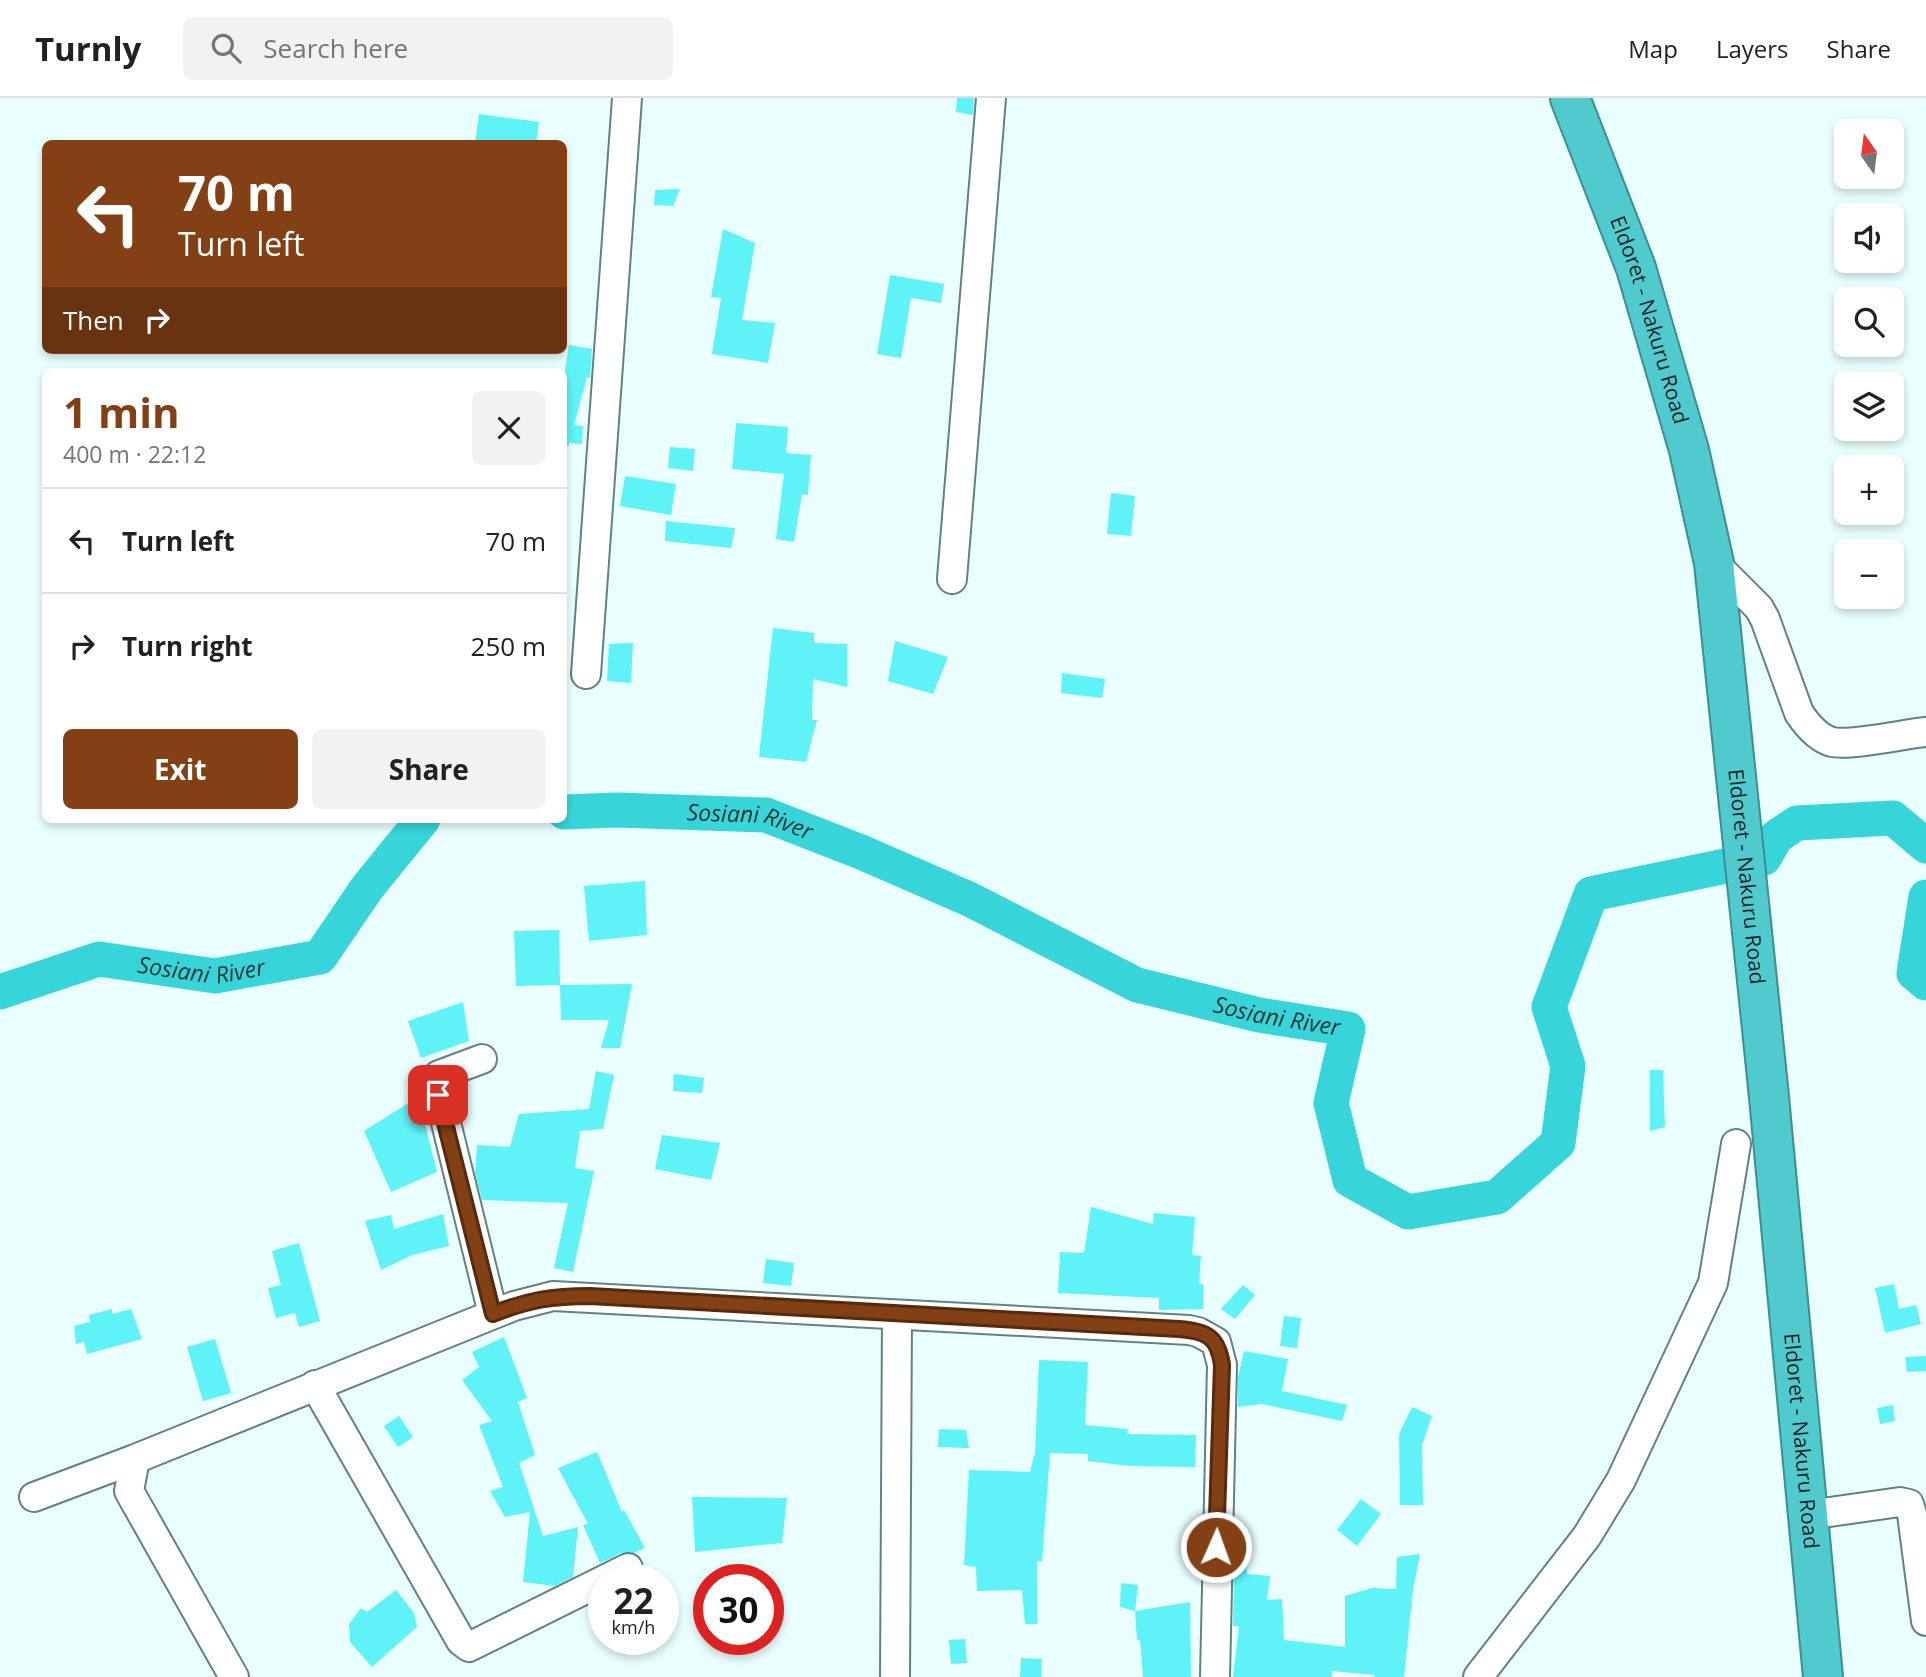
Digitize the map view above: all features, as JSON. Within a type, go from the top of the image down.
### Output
[{"type":"highway","name":"Eldoret - Nakuru Road","points":[[1570,98],[1636,268],[1689,450],[1714,563],[1748,884],[1824,1677]]},
{"type":"street","points":[[586,674],[627,98]]},
{"type":"street","points":[[952,579],[991,98]]},
{"type":"street","points":[[1714,563],[1759,608],[1799,713],[1807,726],[1831,741],[1846,742],[1926,732]]},
{"type":"street","points":[[482,1059],[439,1075],[436,1082],[493,1314]]},
{"type":"street","points":[[1478,1677],[1587,1536],[1621,1480],[1713,1283],[1736,1144]]},
{"type":"street","points":[[34,1497],[493,1314],[553,1296],[1189,1330],[1216,1342],[1222,1374],[1215,1677]]},
{"type":"street","points":[[895,1677],[897,1315]]},
{"type":"street","points":[[315,1385],[460,1641],[469,1647],[588,1588]]},
{"type":"street","points":[[135,1458],[129,1491],[234,1677]]},
{"type":"street","points":[[1808,1515],[1900,1502],[1909,1504],[1926,1621]]},
{"type":"building","points":[[957,98],[974,98],[973,115],[956,112]]},
{"type":"building","points":[[479,114],[539,122],[537,140],[476,140]]},
{"type":"building","points":[[680,189],[673,206],[654,205],[655,190]]},
{"type":"building","points":[[723,229],[755,243],[742,320],[775,323],[768,363],[712,354],[721,298],[711,297]]},
{"type":"building","points":[[890,275],[944,284],[941,303],[911,298],[901,358],[877,354]]},
{"type":"building","points":[[569,345],[592,349],[590,378],[587,377],[574,425],[583,426],[582,444],[569,443],[569,446],[567,446],[565,368]]},
{"type":"building","points":[[736,423],[788,427],[786,453],[811,455],[808,495],[802,494],[794,542],[776,539],[784,474],[732,469]]},
{"type":"building","points":[[670,447],[695,449],[693,471],[668,468]]},
{"type":"building","points":[[625,476],[676,484],[671,515],[620,506]]},
{"type":"building","points":[[1111,493],[1135,496],[1131,536],[1107,534]]},
{"type":"building","points":[[666,521],[735,528],[731,548],[665,541]]},
{"type":"building","points":[[773,628],[814,633],[814,643],[847,644],[847,687],[813,679],[812,720],[817,720],[806,762],[759,757]]},
{"type":"building","points":[[895,641],[948,657],[933,694],[888,681]]},
{"type":"building","points":[[633,643],[631,683],[607,681],[609,644]]},
{"type":"building","points":[[1062,673],[1105,679],[1102,698],[1061,693]]},
{"type":"building","points":[[645,881],[647,935],[589,941],[584,886]]},
{"type":"building","points":[[559,930],[560,985],[516,986],[514,931]]},
{"type":"building","points":[[632,984],[620,1048],[601,1048],[609,1020],[561,1020],[560,985]]},
{"type":"building","points":[[463,1002],[469,1041],[421,1058],[408,1021]]},
{"type":"building","points":[[1650,1070],[1663,1070],[1665,1127],[1650,1131]]},
{"type":"building","points":[[596,1071],[614,1075],[603,1129],[580,1131],[575,1168],[594,1171],[573,1272],[554,1268],[568,1203],[482,1200],[475,1173],[477,1145],[510,1147],[519,1114],[589,1109]]},
{"type":"building","points":[[674,1074],[704,1078],[702,1093],[673,1091]]},
{"type":"building","points":[[418,1097],[437,1172],[391,1192],[364,1131]]},
{"type":"building","points":[[662,1135],[720,1143],[711,1180],[655,1169]]},
{"type":"building","points":[[1091,1207],[1153,1224],[1154,1213],[1195,1217],[1192,1255],[1201,1256],[1199,1284],[1203,1284],[1203,1309],[1159,1310],[1159,1298],[1058,1293],[1060,1252],[1084,1253]]},
{"type":"building","points":[[443,1214],[449,1246],[412,1255],[381,1270],[365,1221],[391,1215],[394,1229]]},
{"type":"building","points":[[299,1243],[320,1321],[299,1327],[295,1313],[276,1318],[268,1288],[281,1285],[272,1251]]},
{"type":"building","points":[[766,1259],[794,1263],[791,1286],[763,1283]]},
{"type":"building","points":[[1894,1284],[1899,1309],[1916,1305],[1921,1324],[1885,1333],[1875,1288]]},
{"type":"building","points":[[1243,1285],[1255,1295],[1235,1319],[1221,1309]]},
{"type":"building","points":[[112,1309],[112,1314],[131,1309],[142,1339],[87,1354],[84,1342],[76,1344],[74,1326],[90,1322],[89,1315]]},
{"type":"building","points":[[1284,1316],[1301,1318],[1297,1348],[1280,1346]]},
{"type":"building","points":[[504,1337],[527,1398],[518,1402],[535,1455],[519,1463],[543,1536],[578,1527],[573,1577],[555,1586],[523,1582],[530,1512],[505,1517],[490,1491],[503,1487],[479,1425],[492,1421],[462,1380],[479,1367],[472,1352]]},
{"type":"building","points":[[215,1339],[231,1393],[203,1401],[187,1347]]},
{"type":"building","points":[[1244,1351],[1288,1359],[1282,1391],[1347,1405],[1342,1421],[1262,1404],[1238,1407],[1238,1377]]},
{"type":"building","points":[[1926,1356],[1926,1371],[1907,1372],[1905,1357]]},
{"type":"building","points":[[1039,1360],[1088,1362],[1085,1425],[1128,1429],[1127,1434],[1196,1435],[1195,1467],[1130,1466],[1088,1461],[1088,1454],[1050,1453],[1042,1561],[1037,1561],[1037,1624],[1025,1624],[1022,1590],[977,1591],[976,1567],[964,1565],[969,1470],[1030,1472],[1035,1453]]},
{"type":"building","points":[[1893,1405],[1895,1421],[1880,1424],[1877,1408]]},
{"type":"building","points":[[1412,1407],[1432,1416],[1422,1445],[1423,1505],[1400,1505],[1399,1434]]},
{"type":"building","points":[[399,1416],[413,1437],[398,1447],[384,1426]]},
{"type":"building","points":[[939,1429],[966,1430],[969,1448],[938,1447]]},
{"type":"building","points":[[597,1452],[622,1512],[624,1510],[645,1548],[634,1553],[621,1553],[600,1563],[583,1525],[588,1524],[558,1468]]},
{"type":"building","points":[[692,1497],[787,1498],[782,1543],[695,1552]]},
{"type":"building","points":[[1361,1499],[1381,1514],[1357,1546],[1337,1530]]},
{"type":"building","points":[[1245,1534],[1247,1574],[1270,1576],[1267,1600],[1282,1599],[1284,1640],[1345,1647],[1345,1596],[1372,1588],[1396,1589],[1397,1557],[1420,1554],[1413,1590],[1404,1677],[1374,1677],[1332,1671],[1332,1677],[1233,1677],[1239,1626],[1233,1626],[1235,1538]]},
{"type":"building","points":[[1121,1583],[1138,1585],[1135,1611],[1120,1607]]},
{"type":"building","points":[[396,1590],[414,1613],[417,1627],[372,1667],[350,1642],[349,1624],[361,1608],[367,1612]]},
{"type":"building","points":[[1190,1602],[1191,1677],[1143,1677],[1135,1611]]},
{"type":"building","points":[[965,1639],[967,1663],[951,1664],[949,1640]]},
{"type":"building","points":[[1021,1658],[1042,1659],[1041,1677],[1020,1677]]},
{"type":"waterway","name":"Sosiani River","points":[[567,812],[617,810],[766,815],[861,852],[969,899],[1137,985],[1259,1015],[1348,1029],[1331,1103],[1350,1180],[1408,1212],[1497,1197],[1558,1143],[1568,1066],[1549,1007],[1591,894],[1764,858],[1776,837],[1797,823],[1893,818],[1926,846]]},
{"type":"waterway","name":"Sosiani River","points":[[0,992],[99,959],[215,976],[320,957],[367,888],[420,823]]},
{"type":"waterway","name":"Sosiani River","points":[[1926,897],[1914,973],[1926,983]]},
{"type":"route","points":[[438,1095],[493,1314],[553,1296],[590,1296],[1179,1329],[1210,1337],[1216,1342],[1222,1365],[1216,1547]]}]
